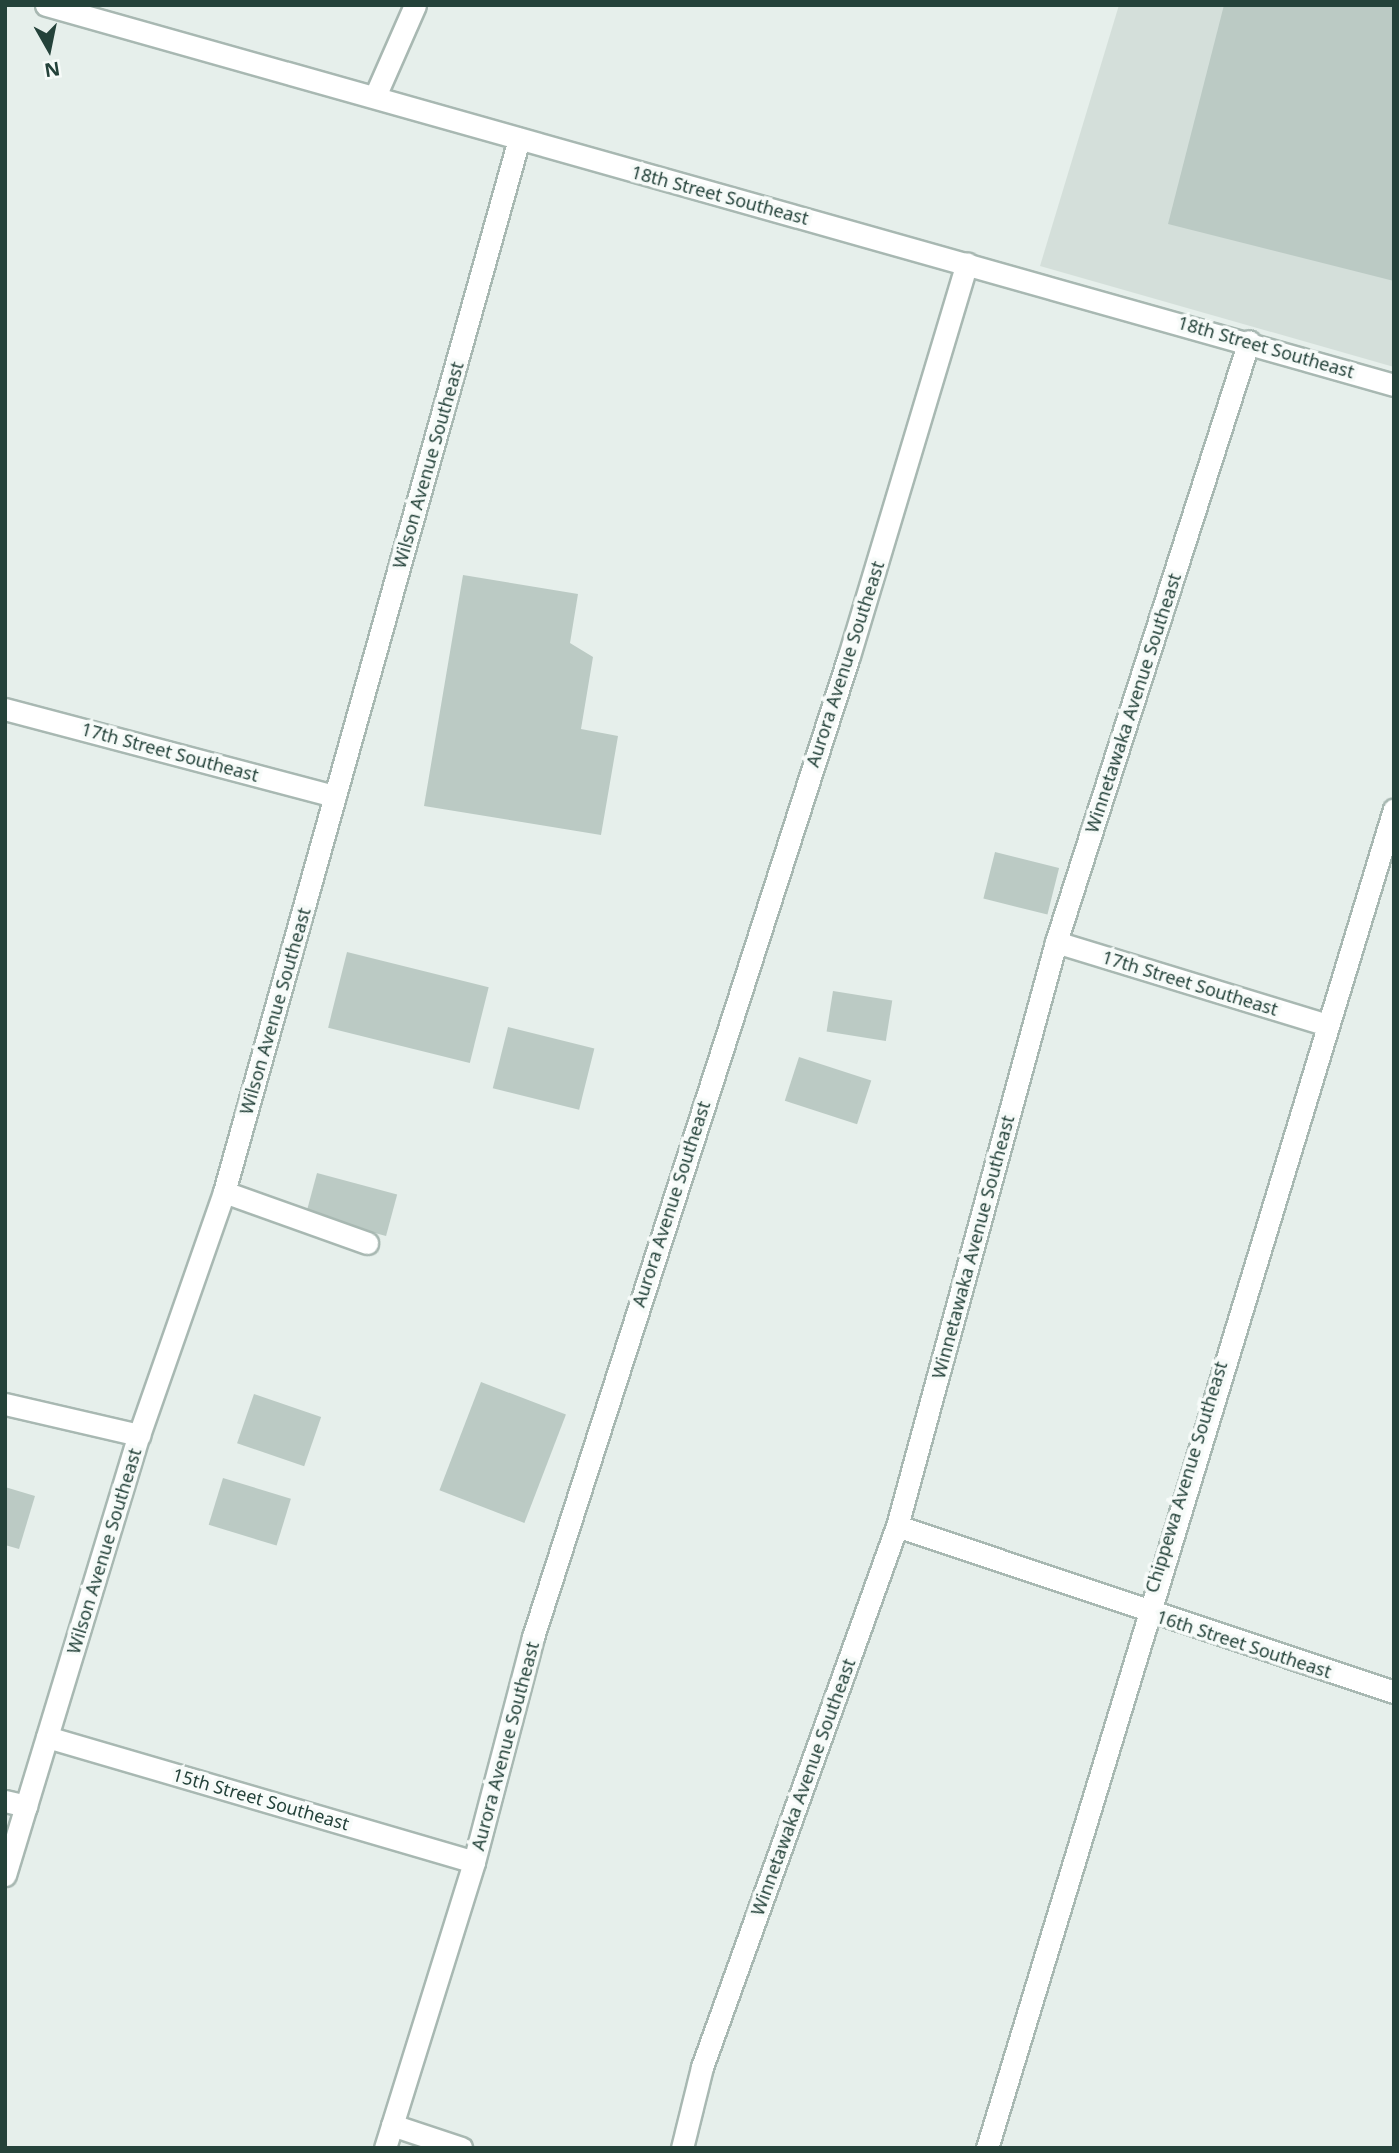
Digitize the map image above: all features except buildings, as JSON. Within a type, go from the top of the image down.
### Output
[{"type":"street","name":"18th Street Southeast","points":[[46,5],[376,94],[519,139],[1249,341],[1394,385]]},
{"type":"street","points":[[376,94],[415,5]]},
{"type":"street","name":"Wilson Avenue Southeast","points":[[5,1875],[139,1435],[224,1192],[519,139]]},
{"type":"street","name":"Aurora Avenue Southeast","points":[[385,2148],[474,1861],[533,1637],[845,669],[967,263]]},
{"type":"street","name":"Winnetawaka Avenue Southeast","points":[[682,2148],[702,2067],[897,1526],[1056,942],[1249,341]]},
{"type":"street","name":"17th Street Southeast","points":[[5,709],[335,796]]},
{"type":"street","name":"Chippewa Avenue Southeast","points":[[987,2148],[1145,1612],[1325,1024],[1394,809]]},
{"type":"street","name":"17th Street Southeast","points":[[1056,942],[1325,1024]]},
{"type":"street","points":[[224,1192],[367,1243]]},
{"type":"street","points":[[5,1404],[139,1435]]},
{"type":"street","name":"16th Street Southeast","points":[[897,1526],[1145,1612],[1394,1692]]},
{"type":"street","name":"15th Street Southeast","points":[[47,1737],[474,1861]]},
{"type":"street","points":[[5,1801],[26,1807]]},
{"type":"street","points":[[392,2125],[461,2148]]},
{"type":"shaded area","points":[[1119,5],[1394,5],[1394,367],[1040,266]]}]
